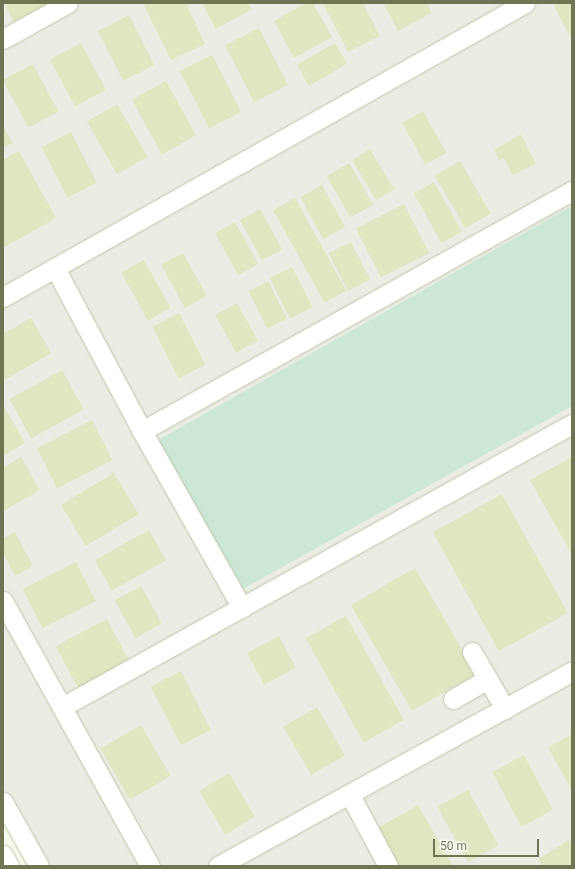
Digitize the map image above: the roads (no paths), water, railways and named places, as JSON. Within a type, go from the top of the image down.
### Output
[{"type":"street","points":[[3,39],[68,3]]},
{"type":"street","points":[[3,297],[520,4]]},
{"type":"street","points":[[142,431],[572,191]]},
{"type":"street","points":[[55,268],[142,431],[242,608]]},
{"type":"street","points":[[62,707],[572,424]]},
{"type":"street","points":[[3,601],[150,866]]},
{"type":"street","points":[[472,652],[505,708]]},
{"type":"street","points":[[218,866],[350,795],[572,671]]},
{"type":"street","points":[[453,699],[487,679]]},
{"type":"street","points":[[350,795],[388,866]]},
{"type":"street","points":[[3,802],[39,866]]},
{"type":"street","points":[[3,855],[9,866]]}]
